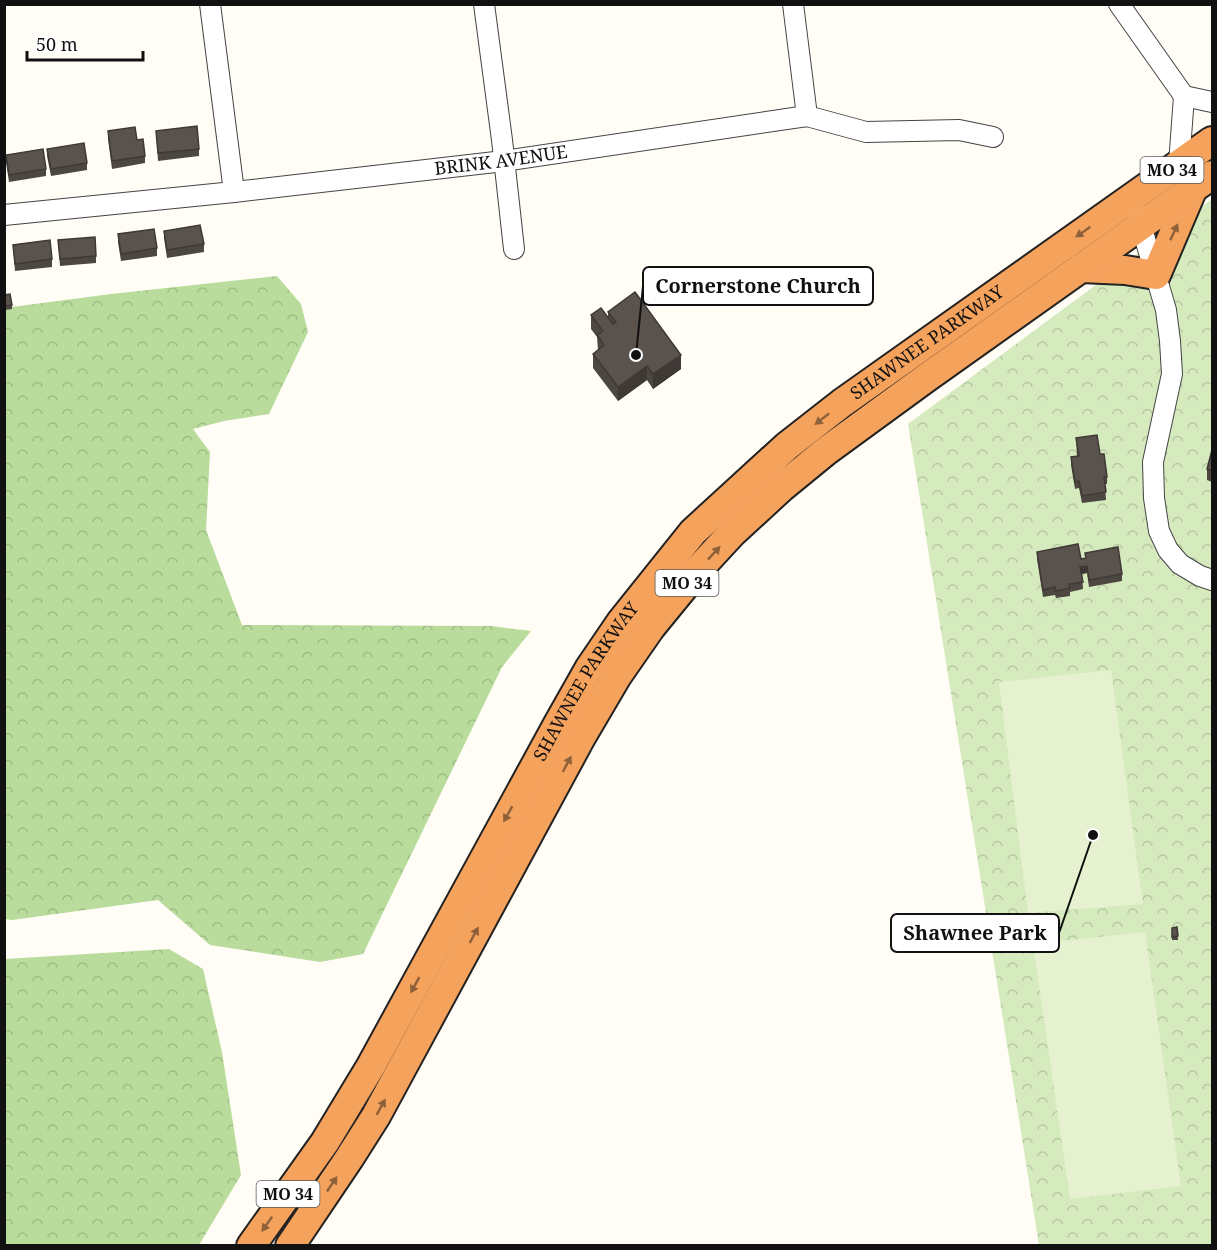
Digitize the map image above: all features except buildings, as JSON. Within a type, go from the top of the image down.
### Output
[{"type":"highway","name":"SHAWNEE PARKWAY","points":[[290,1245],[376,1116],[580,739],[617,676],[651,627],[696,572],[732,533],[826,451],[1141,225],[1195,176],[1212,141]]},
{"type":"highway","name":"SHAWNEE PARKWAY","points":[[251,1245],[325,1142],[371,1066],[546,744],[590,669],[621,622],[693,532],[787,446],[842,404],[1131,198],[1195,176]]},
{"type":"highway","points":[[1081,268],[1125,270],[1156,275],[1195,176]]},
{"type":"street","points":[[210,4],[234,192]]},
{"type":"street","points":[[484,4],[514,249]]},
{"type":"street","points":[[793,4],[807,116]]},
{"type":"street","points":[[1119,4],[1184,96],[1195,176]]},
{"type":"street","points":[[1184,96],[1212,102]]},
{"type":"street","name":"BRINK AVENUE","points":[[4,215],[234,192],[504,161],[807,116],[866,132],[958,130],[993,137]]},
{"type":"street","points":[[1131,198],[1166,310],[1170,341],[1172,374],[1153,462],[1154,498],[1160,531],[1168,550],[1180,564],[1212,580]]},
{"type":"green space","points":[[1212,199],[1212,1245],[1039,1245],[908,424]]},
{"type":"green space","points":[[277,276],[301,304],[308,332],[269,414],[224,421],[193,429],[210,452],[206,530],[242,625],[491,626],[531,631],[502,667],[363,954],[320,962],[210,945],[158,900],[12,920],[5,919],[4,308]]},
{"type":"green space","points":[[1111,670],[1143,904],[1028,913],[999,682]]},
{"type":"green space","points":[[1145,932],[1181,1186],[1070,1199],[1033,944]]},
{"type":"green space","points":[[169,949],[203,969],[222,1052],[241,1175],[199,1245],[5,1245],[5,959]]},
{"type":"place","name":"Cornerstone Church","points":[[636,355]]},
{"type":"place","name":"Shawnee Park","points":[[1093,835]]}]
